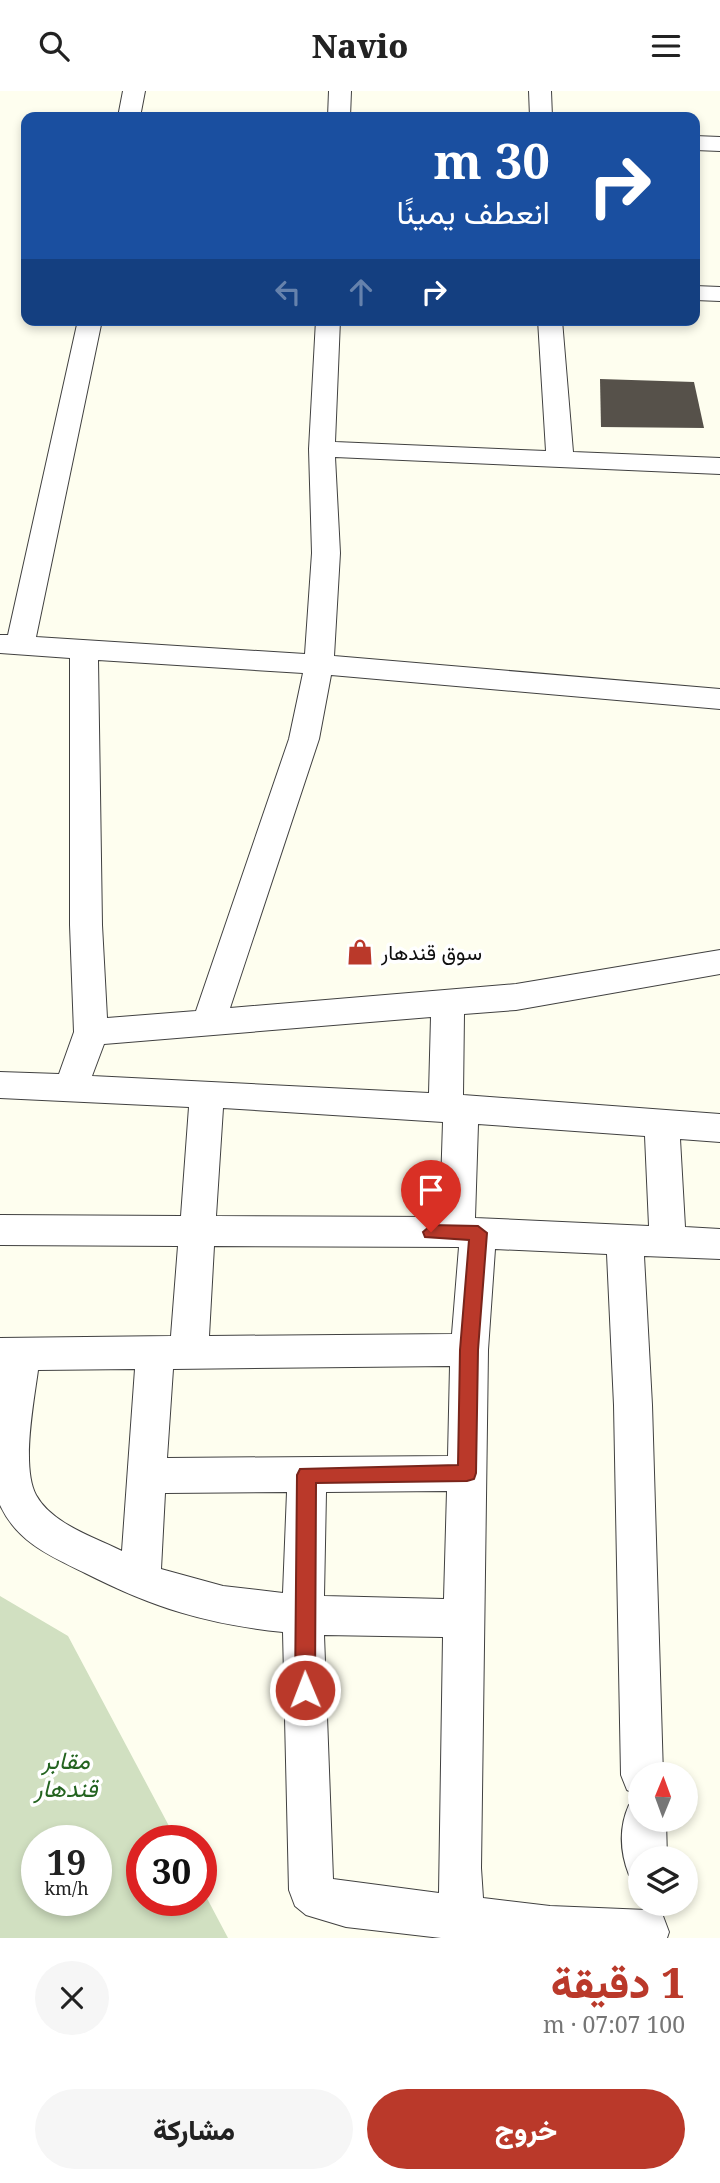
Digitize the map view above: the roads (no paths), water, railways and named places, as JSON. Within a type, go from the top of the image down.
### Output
[{"type":"street","points":[[130,112],[134,91]]},
{"type":"street","points":[[339,112],[340,91]]},
{"type":"street","points":[[540,91],[541,112]]},
{"type":"street","points":[[700,143],[720,144]]},
{"type":"street","points":[[700,293],[720,294]]},
{"type":"street","points":[[89,326],[10,645],[319,664],[720,699]]},
{"type":"street","points":[[209,1022],[304,740],[319,664],[326,553],[322,449],[328,326]]},
{"type":"street","points":[[550,326],[560,458]]},
{"type":"street","points":[[322,449],[720,466]]},
{"type":"street","points":[[71,1088],[91,1032],[86,925],[84,649]]},
{"type":"street","points":[[91,1032],[541,993],[720,962]]},
{"type":"street","points":[[448,1001],[453,1108],[468,1233],[462,1928]]},
{"type":"street","points":[[0,1085],[453,1108],[720,1128]]},
{"type":"street","points":[[140,1580],[148,1476],[196,1230],[207,1094]]},
{"type":"street","points":[[662,1124],[668,1243]]},
{"type":"street","points":[[0,1230],[468,1233],[720,1244]]},
{"type":"street","points":[[625,1241],[642,1762]]},
{"type":"street","points":[[464,1618],[303,1612],[190,1598],[140,1580],[66,1544],[28,1517],[17,1499],[13,1485],[6,1419],[11,1354],[469,1350]]},
{"type":"street","points":[[148,1476],[467,1473]]},
{"type":"street","points":[[307,1475],[303,1612],[311,1890],[323,1899],[346,1905],[462,1928],[647,1925]]},
{"type":"place","name":"سوق قندهار","points":[[360,952]]},
{"type":"park label","name":"مقابر قندهار","points":[[66,1773]]}]
